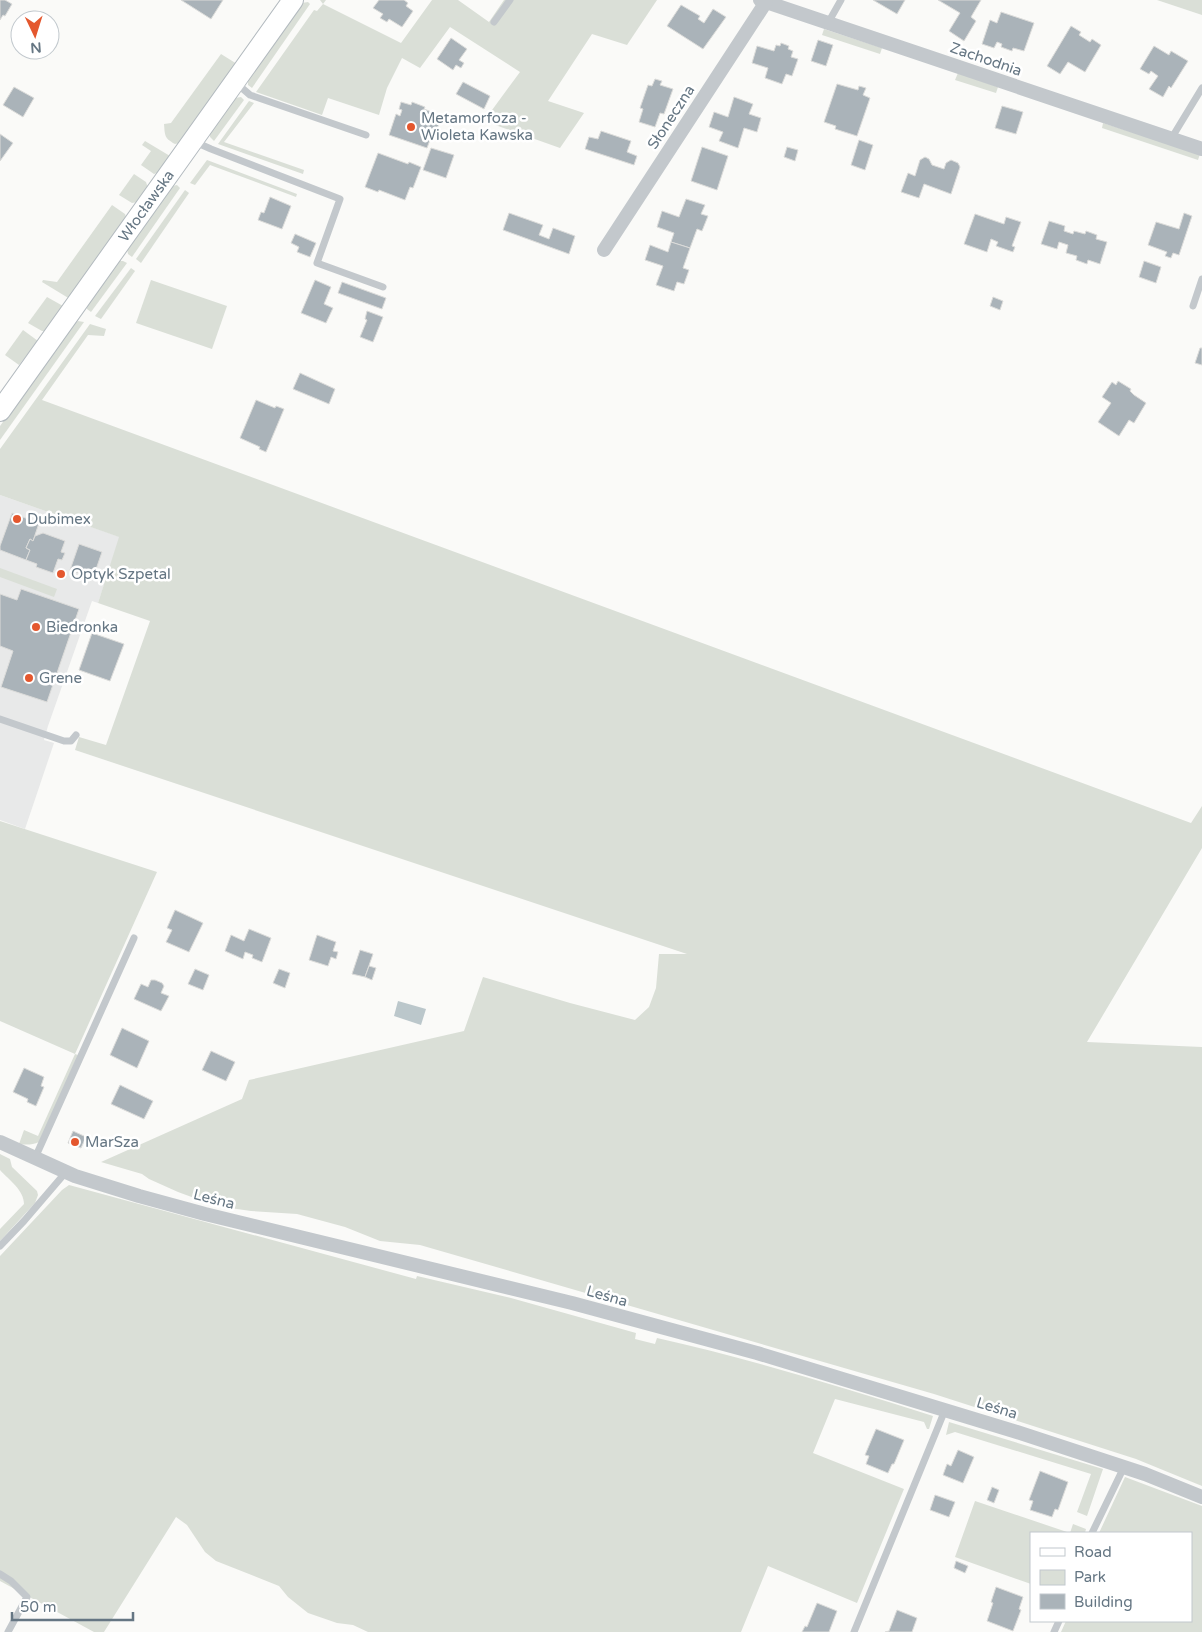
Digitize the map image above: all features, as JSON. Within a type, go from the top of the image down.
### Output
[{"type":"main road","name":"Włocławska","points":[[0,411],[294,0]]},
{"type":"street","name":"Zachodnia","points":[[763,1],[1202,149]]},
{"type":"street","name":"Słoneczna","points":[[604,250],[763,1]]},
{"type":"street","name":"Leśna","points":[[0,1142],[66,1172],[114,1189],[205,1214],[572,1303],[811,1368],[1124,1467],[1202,1497]]},
{"type":"lane","points":[[494,22],[510,0]]},
{"type":"lane","points":[[828,22],[841,0]]},
{"type":"lane","points":[[235,82],[250,95],[366,135]]},
{"type":"lane","points":[[1171,139],[1202,88]]},
{"type":"lane","points":[[193,140],[211,150],[340,199],[317,262],[383,287]]},
{"type":"lane","points":[[1193,306],[1202,279]]},
{"type":"lane","points":[[0,719],[64,741],[71,741],[76,735]]},
{"type":"lane","points":[[35,1159],[134,938]]},
{"type":"lane","points":[[0,1246],[66,1172]]},
{"type":"lane","points":[[854,1632],[945,1410]]},
{"type":"lane","points":[[1092,1532],[1124,1467]]},
{"type":"lane","points":[[0,1574],[11,1580],[27,1598],[8,1632]]},
{"type":"shaded area","points":[[0,495],[120,537],[98,603],[92,601],[48,726],[44,740],[54,743],[25,829],[0,820]]},
{"type":"shaded area","points":[[398,1001],[426,1009],[421,1025],[394,1016]]},
{"type":"green space","points":[[432,0],[458,0],[489,22],[504,0],[657,0],[627,45],[592,34],[548,101],[584,113],[560,148],[484,121],[520,72],[450,27],[420,68],[402,58],[387,88],[379,115],[328,98],[322,115],[256,92],[314,10],[317,11],[323,4],[401,43]]},
{"type":"green space","points":[[1157,0],[1202,0],[1202,15]]},
{"type":"green space","points":[[308,2],[310,4],[252,88],[248,85],[248,80],[302,3]]},
{"type":"green space","points":[[824,29],[882,48],[880,54],[822,35]]},
{"type":"green space","points":[[221,54],[237,64],[180,143],[175,144],[166,136],[164,124],[171,123]]},
{"type":"green space","points":[[958,73],[998,87],[996,93],[955,80]]},
{"type":"green space","points":[[241,97],[244,100],[214,141],[210,137],[210,132],[235,98]]},
{"type":"green space","points":[[249,101],[254,103],[224,142],[304,170],[303,174],[218,144]]},
{"type":"green space","points":[[1103,123],[1200,154],[1198,160],[1102,128]]},
{"type":"green space","points":[[145,141],[170,156],[157,173],[154,174],[141,165],[151,151],[142,145]]},
{"type":"green space","points":[[207,160],[297,194],[296,197],[210,165],[195,185],[190,183]]},
{"type":"green space","points":[[134,174],[146,182],[148,188],[138,202],[132,203],[119,195]]},
{"type":"green space","points":[[177,185],[180,188],[132,257],[128,254],[127,249],[172,186]]},
{"type":"green space","points":[[185,190],[189,193],[141,263],[136,259]]},
{"type":"green space","points":[[112,205],[125,214],[126,217],[70,299],[42,282],[43,280],[57,282]]},
{"type":"green space","points":[[117,261],[127,263],[91,312],[87,309],[87,305]]},
{"type":"green space","points":[[131,268],[135,271],[101,319],[95,316]]},
{"type":"green space","points":[[151,280],[227,306],[212,349],[136,323]]},
{"type":"green space","points":[[47,297],[63,306],[46,331],[42,331],[28,323]]},
{"type":"green space","points":[[78,321],[84,322],[0,440],[0,426]]},
{"type":"green space","points":[[90,324],[106,329],[104,336],[88,335],[42,400],[1191,823],[1202,806],[1202,848],[1087,1042],[1202,1047],[1202,1486],[1136,1459],[934,1394],[420,1245],[380,1241],[345,1227],[297,1214],[251,1211],[216,1206],[178,1192],[142,1174],[101,1162],[242,1099],[249,1080],[464,1031],[483,977],[635,1020],[649,1007],[656,988],[659,954],[687,954],[75,750],[79,737],[106,745],[150,621],[98,603],[119,537],[0,495],[0,449]]},
{"type":"green space","points":[[23,330],[38,341],[19,365],[5,355]]},
{"type":"green space","points":[[0,568],[57,589],[54,597],[0,577]]},
{"type":"green space","points":[[0,821],[157,872],[75,1054],[0,1021]]},
{"type":"green space","points":[[75,1054],[78,1055],[39,1142],[19,1144],[24,1130],[38,1136]]},
{"type":"green space","points":[[0,1154],[10,1159],[12,1167],[37,1191],[38,1195],[35,1203],[0,1241],[0,1229],[24,1204],[22,1194],[0,1170]]},
{"type":"green space","points":[[69,1185],[416,1279],[417,1276],[511,1298],[636,1333],[635,1339],[655,1344],[657,1338],[761,1364],[933,1416],[929,1429],[927,1429],[924,1422],[835,1399],[813,1453],[904,1489],[857,1603],[768,1566],[741,1632],[368,1632],[353,1625],[337,1623],[308,1613],[288,1597],[279,1586],[216,1561],[205,1552],[187,1525],[176,1517],[104,1632],[94,1632],[0,1581],[0,1256],[62,1190]]},
{"type":"green space","points":[[949,1422],[1103,1469],[1087,1516],[1077,1512],[1091,1474],[955,1432],[946,1435]]},
{"type":"green space","points":[[1125,1477],[1202,1506],[1202,1632],[1061,1632],[1066,1622],[1192,1622],[1192,1532],[1099,1532]]},
{"type":"green space","points":[[975,1501],[1067,1532],[1030,1532],[1030,1584],[955,1557]]},
{"type":"green space","points":[[1073,1524],[1086,1529],[1085,1532],[1070,1532]]},
{"type":"building","points":[[0,0],[5,0],[12,4],[5,16],[3,15],[0,20]]},
{"type":"building","points":[[181,0],[223,0],[211,19]]},
{"type":"building","points":[[379,0],[404,0],[408,3],[406,6],[413,11],[402,27],[389,19],[387,22],[380,18],[383,14],[373,8]]},
{"type":"building","points":[[873,0],[905,0],[897,14]]},
{"type":"building","points":[[938,0],[981,0],[971,17],[976,21],[964,41],[949,31],[960,13]]},
{"type":"building","points":[[681,5],[700,16],[698,19],[704,23],[713,9],[726,17],[703,49],[667,26]]},
{"type":"building","points":[[1001,12],[1034,23],[1024,51],[1013,48],[1012,51],[1001,47],[1002,44],[997,42],[994,48],[982,44],[990,20],[997,23]]},
{"type":"building","points":[[1071,26],[1081,32],[1079,35],[1090,42],[1092,39],[1101,45],[1085,72],[1068,62],[1060,74],[1047,66]]},
{"type":"building","points":[[451,38],[467,49],[459,60],[464,63],[461,68],[456,65],[453,70],[437,59]]},
{"type":"building","points":[[818,40],[833,45],[826,66],[811,61]]},
{"type":"building","points":[[781,43],[789,46],[788,49],[793,51],[791,57],[798,59],[792,76],[786,74],[782,84],[765,78],[768,68],[752,63],[757,46],[774,51],[776,45],[780,46]]},
{"type":"building","points":[[1154,46],[1169,55],[1171,51],[1188,61],[1163,97],[1149,89],[1158,76],[1151,71],[1149,74],[1140,69]]},
{"type":"building","points":[[655,79],[662,81],[660,85],[673,89],[664,114],[660,113],[655,127],[639,122],[643,109],[640,108],[648,85],[652,86]]},
{"type":"building","points":[[463,82],[490,96],[484,109],[456,94]]},
{"type":"building","points":[[837,84],[858,90],[859,86],[866,88],[863,95],[870,98],[857,136],[835,129],[836,126],[824,122]]},
{"type":"building","points":[[14,87],[34,98],[23,117],[3,105]]},
{"type":"building","points":[[734,97],[753,104],[749,114],[761,118],[757,132],[744,128],[738,148],[719,141],[723,132],[709,127],[714,112],[728,117]]},
{"type":"building","points":[[401,102],[411,105],[412,102],[442,116],[434,138],[431,137],[427,148],[389,135],[396,114],[400,116],[402,110],[399,109]]},
{"type":"building","points":[[1002,106],[1023,112],[1016,134],[995,128]]},
{"type":"building","points":[[601,131],[631,141],[627,152],[637,156],[634,165],[585,149],[589,137],[598,139]]},
{"type":"building","points":[[0,134],[13,143],[0,161]]},
{"type":"building","points":[[859,140],[873,145],[865,170],[851,165]]},
{"type":"building","points":[[702,147],[728,156],[717,190],[691,181]]},
{"type":"building","points":[[787,147],[798,150],[795,161],[784,157]]},
{"type":"building","points":[[431,148],[454,155],[446,178],[423,170]]},
{"type":"building","points":[[378,153],[421,167],[413,188],[410,187],[405,200],[365,187]]},
{"type":"building","points":[[925,157],[929,159],[932,165],[944,169],[946,163],[951,160],[958,163],[960,167],[951,194],[924,184],[919,198],[901,192],[908,173],[915,176],[920,160]]},
{"type":"building","points":[[270,197],[291,206],[282,229],[258,220],[261,212],[264,213]]},
{"type":"building","points":[[686,199],[705,205],[701,214],[708,216],[702,231],[697,229],[690,248],[671,242],[674,233],[657,227],[662,211],[679,217]]},
{"type":"building","points":[[509,213],[543,225],[539,235],[549,239],[553,228],[575,236],[569,254],[503,230]]},
{"type":"building","points":[[1184,213],[1192,216],[1179,255],[1173,253],[1171,258],[1165,256],[1167,252],[1148,245],[1156,222],[1179,229]]},
{"type":"building","points":[[975,214],[1004,224],[1006,217],[1021,222],[1012,246],[1015,247],[1013,252],[996,246],[998,242],[991,239],[987,252],[964,244]]},
{"type":"building","points":[[1049,221],[1065,226],[1064,231],[1073,234],[1074,231],[1085,234],[1086,231],[1097,235],[1096,239],[1107,242],[1100,264],[1088,260],[1087,264],[1076,260],[1077,256],[1066,253],[1068,245],[1059,242],[1057,249],[1041,244]]},
{"type":"building","points":[[295,234],[316,243],[310,257],[297,252],[299,247],[291,243]]},
{"type":"building","points":[[671,242],[690,248],[683,268],[689,270],[684,284],[677,282],[674,291],[656,285],[663,266],[645,260],[650,245],[668,252]]},
{"type":"building","points":[[1144,261],[1161,267],[1156,283],[1139,277]]},
{"type":"building","points":[[315,280],[331,287],[324,304],[333,308],[326,323],[301,313]]},
{"type":"building","points":[[342,282],[386,298],[382,309],[338,293]]},
{"type":"building","points":[[993,297],[1003,301],[1000,310],[990,306]]},
{"type":"building","points":[[367,311],[383,317],[373,342],[360,337],[367,320],[365,319]]},
{"type":"building","points":[[1200,348],[1202,348],[1202,365],[1195,363]]},
{"type":"building","points":[[300,373],[335,389],[329,404],[293,389]]},
{"type":"building","points":[[1118,381],[1131,389],[1130,391],[1134,395],[1146,403],[1134,423],[1129,420],[1119,436],[1098,422],[1111,403],[1102,397],[1112,382],[1116,385]]},
{"type":"building","points":[[256,400],[275,408],[276,406],[284,409],[266,452],[259,449],[260,447],[240,438]]},
{"type":"building","points":[[12,513],[39,523],[33,541],[30,539],[26,548],[30,550],[26,560],[0,550]]},
{"type":"building","points":[[43,533],[65,541],[61,552],[65,553],[62,560],[58,559],[53,573],[36,567],[37,564],[26,560],[30,550],[26,548],[30,539],[33,541],[35,536]]},
{"type":"building","points":[[79,544],[102,552],[93,578],[70,570]]},
{"type":"building","name":"Biedronka","points":[[21,589],[79,609],[47,702],[1,687],[13,651],[0,646],[0,594],[17,600]]},
{"type":"building","points":[[92,633],[124,644],[110,681],[79,670]]},
{"type":"building","points":[[175,910],[203,923],[189,952],[166,942],[172,930],[167,928]]},
{"type":"building","points":[[249,929],[271,938],[262,962],[252,958],[253,955],[245,952],[243,959],[225,951],[231,935],[244,941]]},
{"type":"building","points":[[317,935],[336,942],[333,951],[338,952],[336,959],[331,957],[328,966],[309,960]]},
{"type":"building","points":[[360,950],[373,954],[365,977],[352,974]]},
{"type":"building","points":[[369,966],[376,968],[372,980],[365,977]]},
{"type":"building","points":[[195,969],[209,975],[203,990],[188,984]]},
{"type":"building","points":[[279,969],[290,973],[285,988],[273,983]]},
{"type":"building","points":[[151,980],[162,983],[164,986],[161,993],[169,996],[161,1011],[134,999],[141,984],[148,987]]},
{"type":"building","points":[[122,1028],[149,1041],[137,1068],[110,1055]]},
{"type":"building","points":[[211,1051],[235,1062],[226,1081],[202,1070]]},
{"type":"building","points":[[24,1068],[44,1077],[41,1086],[44,1087],[36,1106],[27,1102],[28,1099],[13,1092]]},
{"type":"building","points":[[120,1085],[153,1101],[144,1119],[111,1104]]},
{"type":"building","points":[[73,1131],[86,1137],[81,1148],[68,1143]]},
{"type":"building","points":[[876,1429],[904,1440],[888,1473],[866,1464],[869,1456],[865,1455]]},
{"type":"building","points":[[958,1450],[974,1457],[963,1483],[943,1475],[947,1464],[951,1466]]},
{"type":"building","points":[[1040,1471],[1068,1482],[1058,1510],[1055,1509],[1052,1517],[1030,1510],[1033,1501],[1029,1500]]},
{"type":"building","points":[[992,1487],[999,1490],[994,1503],[987,1500]]},
{"type":"building","points":[[935,1495],[955,1502],[949,1517],[930,1510]]},
{"type":"building","points":[[956,1561],[968,1566],[965,1573],[954,1568]]},
{"type":"building","points":[[996,1587],[1023,1597],[1019,1609],[1021,1610],[1013,1631],[987,1621]]},
{"type":"building","points":[[817,1603],[837,1611],[829,1632],[802,1632],[805,1626],[807,1627]]},
{"type":"building","points":[[897,1610],[917,1618],[912,1632],[885,1632],[889,1631]]},
{"type":"place","name":"Metamorfoza - Wioleta Kawska","points":[[411,127]]},
{"type":"place","name":"Dubimex","points":[[17,519]]},
{"type":"place","name":"Optyk Szpetal","points":[[61,574]]},
{"type":"place","name":"Biedronka","points":[[36,627]]},
{"type":"place","name":"Grene","points":[[29,678]]},
{"type":"place","name":"MarSza","points":[[75,1142]]}]
